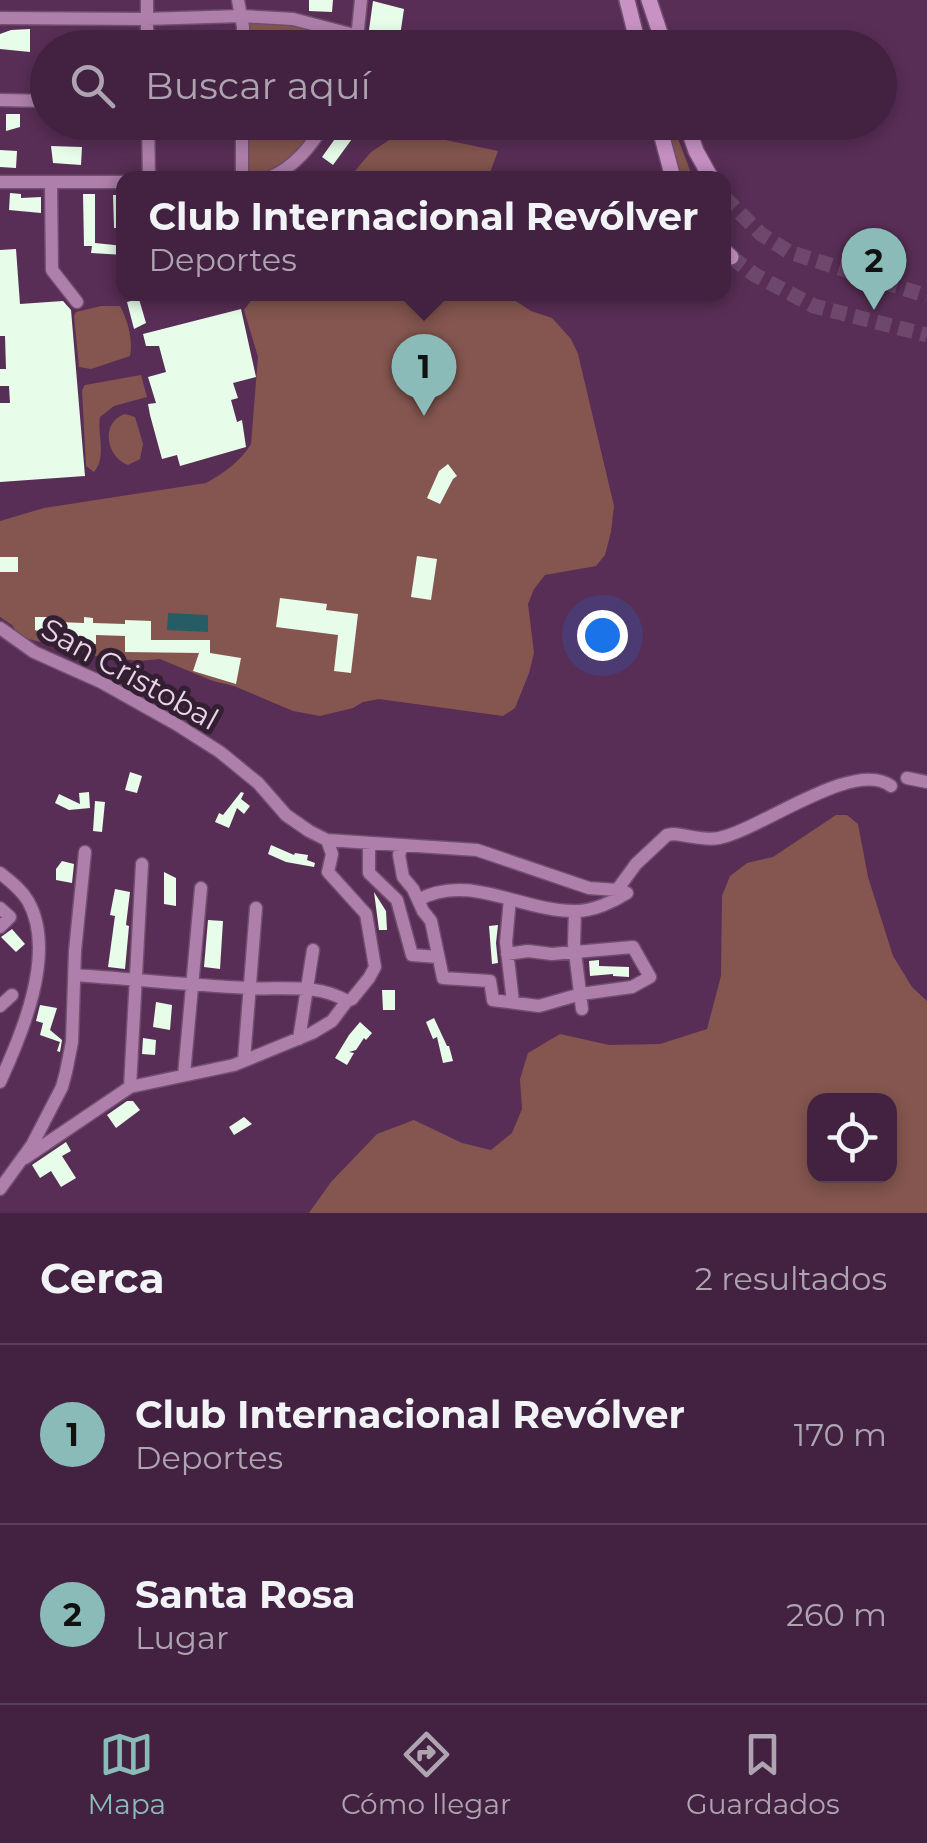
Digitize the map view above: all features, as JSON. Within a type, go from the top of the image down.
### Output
[{"type":"main road","points":[[627,0],[634,30]]},
{"type":"main road","points":[[650,0],[659,30]]},
{"type":"main road","points":[[663,140],[671,171]]},
{"type":"main road","points":[[692,140],[707,171]]},
{"type":"street","points":[[146,30],[147,0]]},
{"type":"street","points":[[238,0],[242,30]]},
{"type":"street","points":[[358,30],[361,0]]},
{"type":"street","points":[[0,18],[241,16],[293,19],[324,30]]},
{"type":"street","points":[[0,100],[30,100]]},
{"type":"street","points":[[148,140],[148,171]]},
{"type":"street","points":[[242,140],[242,171]]},
{"type":"street","points":[[280,171],[295,162],[314,140]]},
{"type":"street","points":[[0,182],[116,182]]},
{"type":"street","points":[[51,182],[52,270],[76,302]]},
{"type":"street","name":"San Cristobal","points":[[0,628],[34,652],[101,682],[220,752],[258,784],[286,815],[327,840],[476,850],[589,888],[617,890]]},
{"type":"street","points":[[906,778],[927,782]]},
{"type":"street","points":[[418,900],[434,891],[466,888],[575,911],[589,909],[627,893],[617,890],[636,864],[667,835],[716,838],[743,830],[811,794],[868,779],[883,780],[891,786]]},
{"type":"street","points":[[25,1158],[130,1087],[222,1068],[299,1039],[332,1021],[373,973],[375,954],[366,914],[328,872],[332,854],[327,840]]},
{"type":"street","points":[[369,843],[369,872],[396,900],[412,955],[438,957]]},
{"type":"street","points":[[402,846],[399,855],[403,877],[431,920],[443,978],[490,981],[493,1000],[539,1006],[581,1001],[650,978],[632,948],[507,954]]},
{"type":"street","points":[[1,1186],[25,1158],[66,1072],[72,1042],[85,852]]},
{"type":"street","points":[[130,1087],[142,864]]},
{"type":"street","points":[[0,873],[29,903],[37,930],[38,955],[20,1035],[0,1082]]},
{"type":"street","points":[[382,887],[403,877]]},
{"type":"street","points":[[184,1075],[201,888]]},
{"type":"street","points":[[510,899],[506,921],[513,1002]]},
{"type":"street","points":[[0,908],[10,917],[0,928]]},
{"type":"street","points":[[244,1060],[256,908]]},
{"type":"street","points":[[575,911],[581,1001]]},
{"type":"street","points":[[299,1039],[314,950]]},
{"type":"street","points":[[75,975],[308,989],[331,992],[347,1001]]},
{"type":"street","points":[[0,1006],[12,995]]},
{"type":"shaded area","points":[[247,20],[315,30],[247,30]]},
{"type":"shaded area","points":[[248,140],[307,140],[274,171],[248,171]]},
{"type":"shaded area","points":[[389,140],[446,140],[498,151],[491,171],[355,171],[371,152]]},
{"type":"shaded area","points":[[671,140],[678,140],[690,171],[680,171]]},
{"type":"shaded area","points":[[251,301],[516,301],[552,318],[571,339],[578,354],[614,506],[611,532],[605,555],[596,566],[545,575],[534,589],[528,604],[534,653],[515,708],[503,716],[379,699],[320,716],[293,711],[160,659],[139,661],[88,655],[20,637],[0,617],[0,521],[44,508],[206,483],[247,450],[251,444],[258,357],[244,310]]},
{"type":"shaded area","points":[[120,306],[129,331],[130,356],[91,369],[79,367],[74,316],[76,312]]},
{"type":"shaded area","points":[[141,375],[147,397],[114,406],[100,417],[101,452],[94,472],[86,466],[82,390],[85,385]]},
{"type":"shaded area","points":[[125,414],[135,417],[143,444],[140,459],[128,465],[115,455],[109,440],[112,424]]},
{"type":"shaded area","points":[[168,613],[208,615],[208,632],[167,630]]},
{"type":"shaded area","points":[[836,815],[847,815],[858,824],[868,877],[893,956],[912,987],[927,1001],[927,1213],[309,1213],[331,1182],[377,1134],[414,1120],[462,1143],[491,1150],[512,1133],[522,1109],[520,1079],[528,1053],[560,1034],[609,1045],[660,1044],[707,1029],[721,976],[722,896],[730,876],[747,863],[773,857]]},
{"type":"building","points":[[309,0],[333,0],[332,12],[309,11]]},
{"type":"building","points":[[373,1],[404,9],[401,30],[369,30]]},
{"type":"building","points":[[30,29],[30,52],[0,49],[0,34]]},
{"type":"building","points":[[6,114],[20,114],[20,127],[6,131]]},
{"type":"building","points":[[334,140],[351,140],[333,165],[322,157]]},
{"type":"building","points":[[51,146],[82,147],[81,165],[53,163]]},
{"type":"building","points":[[0,150],[17,151],[16,168],[0,167]]},
{"type":"building","points":[[10,193],[21,194],[21,198],[41,197],[41,213],[9,210]]},
{"type":"building","points":[[83,194],[95,194],[95,243],[116,245],[116,255],[91,253],[92,246],[84,246]]},
{"type":"building","points":[[113,195],[116,195],[116,228]]},
{"type":"building","points":[[16,249],[20,304],[63,301],[71,310],[85,476],[0,482],[0,403],[10,403],[9,386],[0,386],[0,369],[6,369],[5,336],[0,336],[0,250]]},
{"type":"building","points":[[140,301],[146,323],[134,329],[127,302]]},
{"type":"building","points":[[241,309],[256,377],[233,383],[238,398],[231,400],[237,422],[242,420],[246,447],[180,466],[177,455],[162,459],[148,404],[156,403],[148,377],[166,372],[159,346],[146,346],[143,334]]},
{"type":"building","points":[[448,464],[457,476],[440,504],[427,498],[439,471]]},
{"type":"building","points":[[417,556],[437,559],[431,600],[411,597]]},
{"type":"building","points":[[0,557],[18,557],[18,572],[0,572]]},
{"type":"building","points":[[280,598],[327,604],[326,610],[358,614],[351,673],[334,671],[338,635],[276,627]]},
{"type":"building","points":[[35,617],[84,623],[84,617],[93,618],[93,623],[151,621],[151,640],[210,640],[210,653],[241,658],[236,684],[193,671],[199,653],[125,652],[125,636],[96,635],[96,644],[52,643],[52,638],[38,637]]},
{"type":"building","points":[[130,772],[142,776],[137,793],[125,790]]},
{"type":"building","points":[[89,792],[90,808],[69,810],[55,803],[59,794],[80,804],[79,793]]},
{"type":"building","points":[[241,792],[241,799],[250,806],[244,814],[237,808],[229,828],[215,822],[219,813],[223,815]]},
{"type":"building","points":[[95,801],[105,802],[102,832],[93,831]]},
{"type":"building","points":[[271,845],[294,855],[308,855],[307,860],[315,863],[314,867],[268,854]]},
{"type":"building","points":[[62,861],[74,864],[72,883],[56,880],[56,869]]},
{"type":"building","points":[[164,872],[176,878],[176,906],[164,904]]},
{"type":"building","points":[[115,889],[130,892],[125,969],[108,967]]},
{"type":"building","points":[[374,892],[386,911],[387,930],[379,930]]},
{"type":"building","points":[[208,920],[223,921],[220,969],[204,967]]},
{"type":"building","points":[[498,925],[498,963],[492,964],[489,926]]},
{"type":"building","points":[[12,929],[25,944],[16,952],[1,937]]},
{"type":"building","points":[[599,960],[599,966],[629,967],[629,977],[590,976],[589,961]]},
{"type":"building","points":[[382,990],[395,990],[395,1010],[383,1010]]},
{"type":"building","points":[[156,1002],[172,1005],[170,1030],[153,1027]]},
{"type":"building","points":[[40,1005],[57,1008],[50,1030],[62,1040],[60,1052],[60,1042],[40,1035],[43,1023],[36,1021]]},
{"type":"building","points":[[434,1018],[453,1061],[443,1063],[437,1037],[433,1039],[426,1022]]},
{"type":"building","points":[[360,1022],[372,1033],[349,1052],[354,1053],[347,1065],[335,1058]]},
{"type":"building","points":[[143,1038],[156,1040],[155,1055],[142,1054]]},
{"type":"building","points":[[133,1101],[140,1110],[116,1128],[107,1115]]},
{"type":"building","points":[[244,1117],[252,1124],[234,1135],[229,1127]]},
{"type":"building","points":[[66,1142],[71,1151],[62,1156],[76,1178],[61,1187],[51,1171],[40,1178],[32,1165]]},
{"type":"tunnel","points":[[731,204],[761,234],[789,252],[927,296]]},
{"type":"tunnel","points":[[731,257],[755,275],[814,306],[927,335]]},
{"type":"place","name":"Santa Rosa","points":[[874,310]]},
{"type":"place","name":"Club Internacional Revólver","points":[[424,416]]}]
